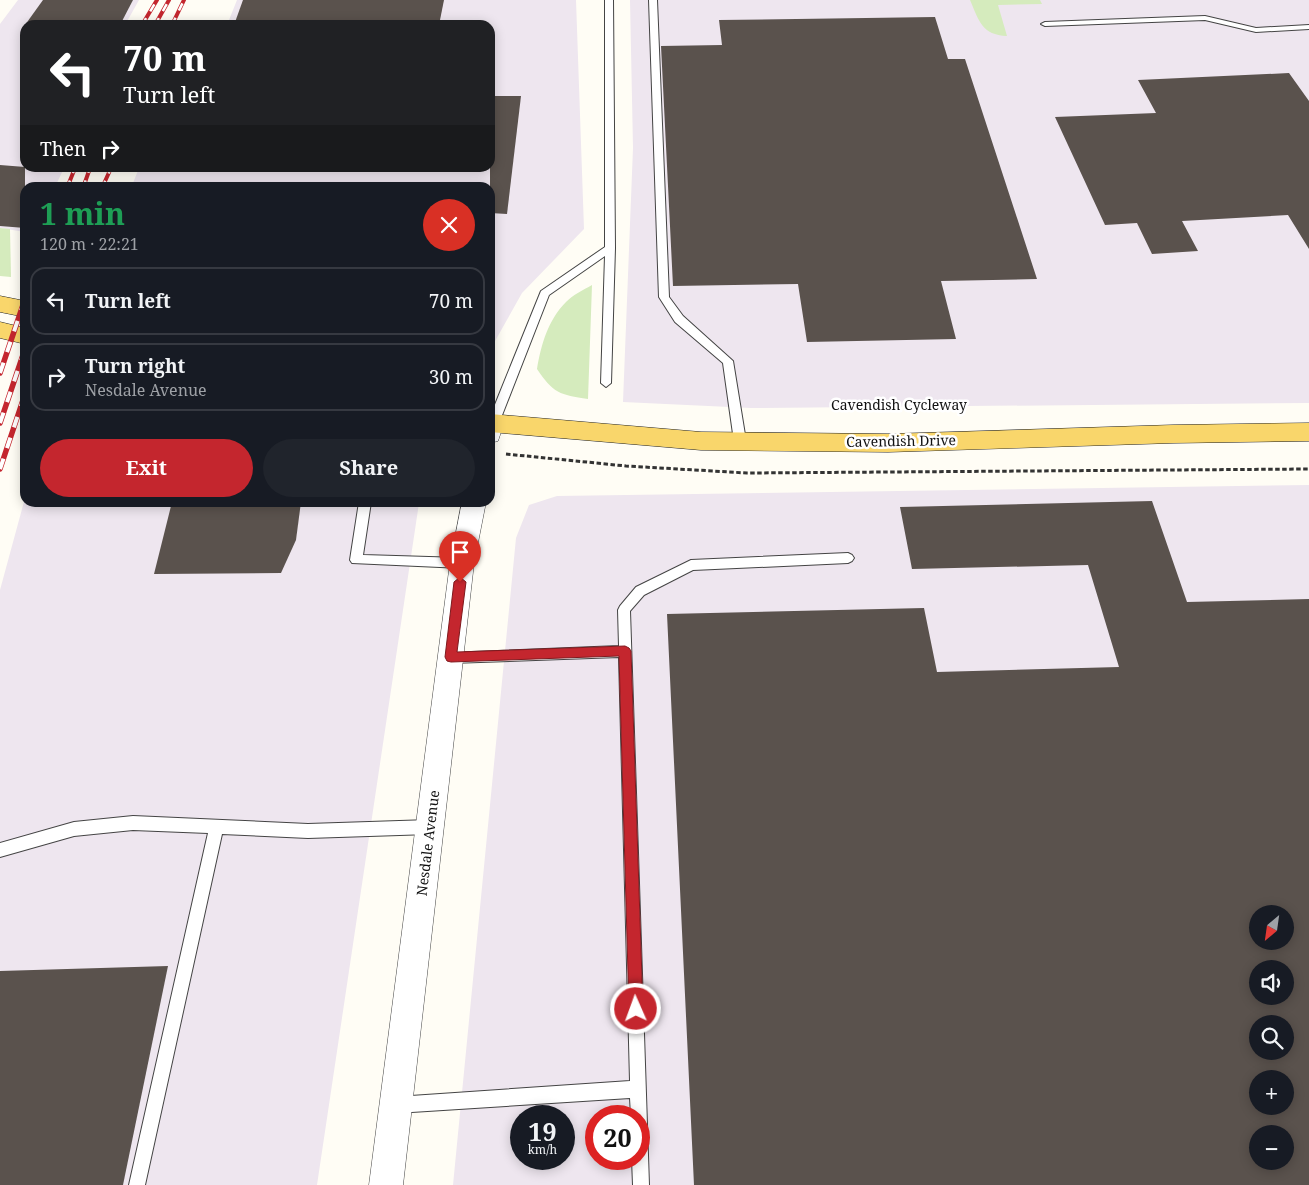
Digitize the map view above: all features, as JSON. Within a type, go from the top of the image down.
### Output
[{"type":"main road","points":[[0,304],[20,308]]},
{"type":"main road","points":[[0,330],[20,335]]},
{"type":"main road","name":"Cavendish Drive","points":[[495,426],[740,442],[888,443],[1173,434],[1309,432]]},
{"type":"street","name":"Nesdale Avenue","points":[[386,1185],[462,563],[473,507]]},
{"type":"lane","points":[[606,383],[610,248],[609,0]]},
{"type":"lane","points":[[653,0],[664,297],[679,319],[728,361],[740,442]]},
{"type":"lane","points":[[1045,24],[1205,18],[1256,30],[1309,28]]},
{"type":"lane","points":[[495,416],[545,293],[610,248]]},
{"type":"lane","points":[[364,507],[356,560],[462,563]]},
{"type":"lane","points":[[641,1185],[624,610],[640,591],[691,565],[848,558]]},
{"type":"lane","points":[[451,657],[625,651]]},
{"type":"lane","points":[[0,850],[84,828],[133,823],[308,831],[430,826]]},
{"type":"lane","points":[[137,1185],[217,826]]},
{"type":"lane","points":[[396,1105],[638,1088]]},
{"type":"shaded area","points":[[18,0],[139,0],[128,20],[20,20],[20,172],[62,172],[57,182],[20,182],[20,231],[0,228],[0,24]]},
{"type":"shaded area","points":[[237,0],[576,0],[584,229],[522,293],[495,341],[495,182],[133,182],[137,172],[495,172],[495,20],[229,20]]},
{"type":"shaded area","points":[[630,0],[1309,0],[1309,403],[751,408],[623,402],[633,148]]},
{"type":"shaded area","points":[[1309,485],[1309,1185],[453,1185],[516,538],[529,505],[557,496]]},
{"type":"shaded area","points":[[23,507],[418,507],[317,1185],[0,1185],[0,590]]},
{"type":"green space","points":[[970,0],[1040,0],[1042,4],[998,5],[1007,36],[992,33],[982,26]]},
{"type":"green space","points":[[0,228],[10,229],[11,277],[0,276]]},
{"type":"green space","points":[[592,285],[588,399],[558,392],[537,369],[543,342],[554,317],[569,299]]},
{"type":"building","points":[[43,0],[133,0],[123,20],[29,20]]},
{"type":"building","points":[[243,0],[444,0],[440,20],[236,20]]},
{"type":"building","points":[[935,17],[948,59],[965,59],[1037,279],[941,281],[956,339],[807,342],[798,284],[673,286],[661,46],[722,45],[719,20]]},
{"type":"building","points":[[1289,73],[1309,101],[1309,249],[1288,215],[1182,221],[1198,251],[1152,254],[1137,223],[1105,225],[1055,117],[1156,113],[1138,80]]},
{"type":"building","points":[[495,96],[521,96],[507,214],[495,213],[495,182],[490,182],[490,172],[495,172]]},
{"type":"building","points":[[0,165],[20,167],[20,172],[25,172],[25,182],[20,182],[20,228],[0,226]]},
{"type":"building","points":[[1152,501],[1187,602],[1309,599],[1309,1185],[694,1185],[667,614],[924,608],[937,672],[1119,667],[1088,565],[912,569],[900,507]]},
{"type":"building","points":[[171,507],[300,507],[296,540],[281,573],[154,574]]},
{"type":"building","points":[[168,966],[123,1185],[0,1185],[0,971]]},
{"type":"railway","points":[[145,20],[157,0]]},
{"type":"railway","points":[[158,20],[169,0]]},
{"type":"railway","points":[[174,20],[184,0]]},
{"type":"railway","points":[[69,182],[73,172]]},
{"type":"railway","points":[[85,182],[89,172]]},
{"type":"railway","points":[[105,182],[109,172]]},
{"type":"railway","points":[[0,373],[20,314]]},
{"type":"railway","points":[[0,423],[20,364]]},
{"type":"railway","points":[[0,469],[20,409]]},
{"type":"route","points":[[460,582],[451,657],[625,651],[636,1009]]}]
